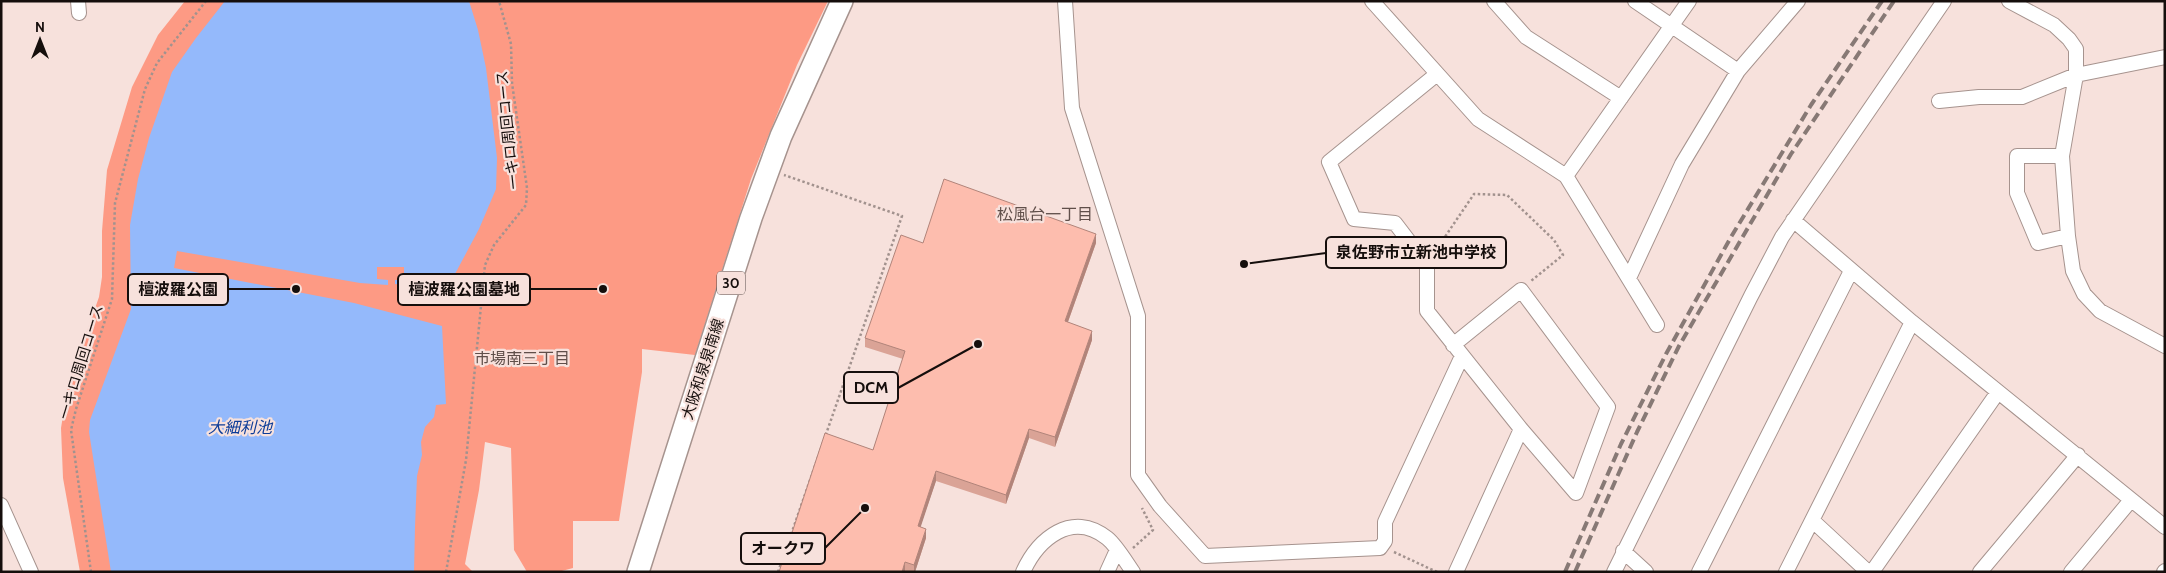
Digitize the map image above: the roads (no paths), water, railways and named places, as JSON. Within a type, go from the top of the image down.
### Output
[{"type":"main road","name":"大阪和泉泉南線","points":[[638,572],[768,170],[784,127],[842,1]]},
{"type":"street","points":[[1065,1],[1072,108],[1138,316],[1138,475],[1160,506],[1205,556],[1380,548],[1385,541],[1385,522],[1458,351],[1521,290],[1608,407],[1576,493],[1521,429],[1458,351],[1427,311],[1427,265],[1394,223],[1354,219],[1329,162],[1437,74]]},
{"type":"street","points":[[1372,1],[1478,119],[1566,176],[1657,325]]},
{"type":"street","points":[[1494,1],[1526,37],[1621,98]]},
{"type":"street","points":[[1635,1],[1738,71]]},
{"type":"street","points":[[1566,176],[1689,1]]},
{"type":"street","points":[[1629,278],[1682,164],[1738,71],[1798,1]]},
{"type":"street","points":[[1614,572],[1751,296],[1793,220],[1944,1]]},
{"type":"street","points":[[2009,1],[2054,25],[2069,39],[2076,50],[2076,75],[2062,156],[2068,236],[2073,271],[2084,294],[2100,312],[2165,346]]},
{"type":"street","points":[[1939,102],[1979,97],[2022,97],[2076,75],[2165,57]]},
{"type":"street","points":[[2062,156],[2017,156],[2017,192],[2038,243],[2068,236]]},
{"type":"street","points":[[1793,220],[1912,322],[2165,527]]},
{"type":"street","points":[[1699,572],[1851,271]]},
{"type":"street","points":[[1786,572],[1912,322]]},
{"type":"street","points":[[1872,572],[1998,392]]},
{"type":"street","points":[[1456,572],[1521,429]]},
{"type":"street","points":[[1980,572],[2078,455]]},
{"type":"street","points":[[2071,572],[2131,500]]},
{"type":"street","points":[[1,505],[31,572]]},
{"type":"street","points":[[1813,521],[1868,572]]},
{"type":"street","points":[[1022,572],[1034,551],[1048,536],[1064,528],[1087,528],[1108,538],[1133,572]]},
{"type":"street","points":[[1623,551],[1646,572]]},
{"type":"street","points":[[1107,572],[1119,554]]},
{"type":"water","name":"大細利池","points":[[225,1],[469,1],[478,30],[486,68],[497,158],[496,189],[479,229],[448,287],[421,287],[395,284],[395,280],[404,280],[404,267],[377,267],[377,279],[388,280],[388,285],[360,283],[177,251],[174,268],[354,303],[442,326],[446,404],[436,405],[434,417],[425,427],[421,442],[422,455],[417,476],[414,572],[111,572],[89,432],[90,420],[131,309],[130,225],[138,179],[149,138],[172,72]]},
{"type":"railway","points":[[1565,572],[1621,444],[1666,354],[1731,237],[1811,105],[1882,1]]},
{"type":"railway","points":[[1575,572],[1637,432],[1679,346],[1791,154],[1894,1]]},
{"type":"place","name":"泉佐野市立新池中学校","points":[[1244,264]]},
{"type":"place","name":"檀波羅公園","points":[[296,289]]},
{"type":"place","name":"檀波羅公園墓地","points":[[603,289]]},
{"type":"place","name":"DCM","points":[[978,344]]},
{"type":"place","name":"オークワ","points":[[865,508]]},
{"type":"district","name":"松風台一丁目","points":[[1045,214]]},
{"type":"district","name":"市場南三丁目","points":[[522,358]]}]
